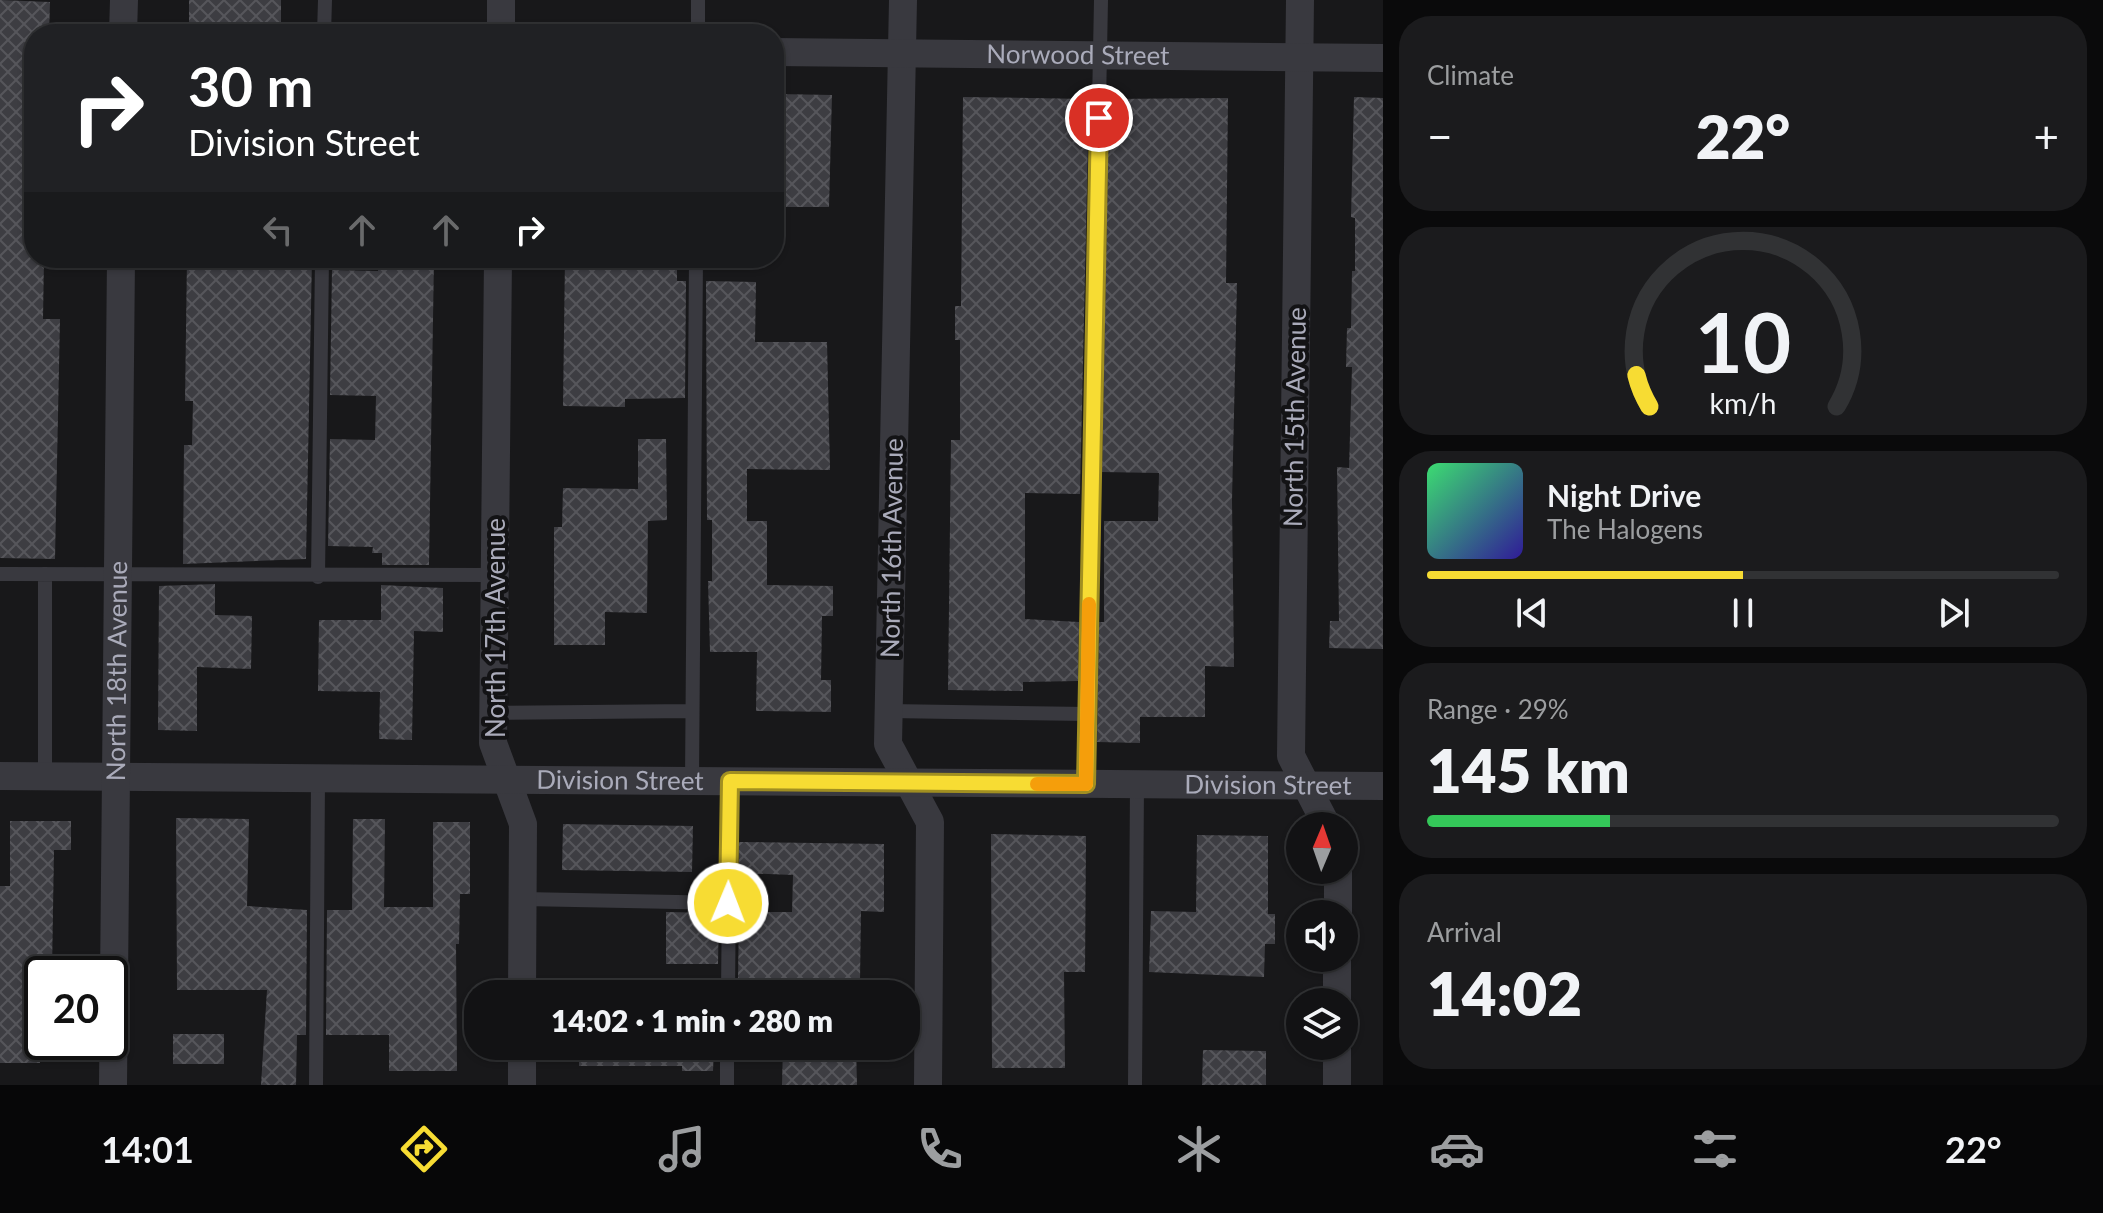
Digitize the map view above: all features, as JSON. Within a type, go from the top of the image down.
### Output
[{"type":"street","points":[[123,24],[124,0]]},
{"type":"street","points":[[501,0],[501,24]]},
{"type":"street","name":"North 16th Avenue","points":[[903,0],[888,744],[930,822],[928,1085]]},
{"type":"street","name":"North 15th Avenue","points":[[1300,0],[1291,756],[1319,812]]},
{"type":"street","name":"Norwood Street","points":[[784,52],[1383,58]]},
{"type":"street","name":"North 18th Avenue","points":[[113,1085],[119,777],[121,268]]},
{"type":"street","name":"North 17th Avenue","points":[[498,268],[493,743],[523,824],[522,980]]},
{"type":"street","name":"Division Street","points":[[0,776],[1383,786]]},
{"type":"street","points":[[522,1060],[522,1085]]},
{"type":"street","points":[[1337,1060],[1337,1085]]},
{"type":"lane","points":[[324,24],[325,0]]},
{"type":"lane","points":[[698,0],[698,24]]},
{"type":"lane","points":[[1086,784],[1101,0]]},
{"type":"lane","points":[[318,577],[322,268]]},
{"type":"lane","points":[[692,781],[696,268]]},
{"type":"lane","points":[[0,574],[495,575]]},
{"type":"lane","points":[[45,574],[45,776]]},
{"type":"lane","points":[[493,713],[692,711]]},
{"type":"lane","points":[[889,711],[1087,714]]},
{"type":"lane","points":[[316,1085],[318,778]]},
{"type":"lane","points":[[728,980],[730,781]]},
{"type":"lane","points":[[1135,1085],[1137,784]]},
{"type":"lane","points":[[523,899],[728,903]]},
{"type":"lane","points":[[727,1060],[727,1085]]},
{"type":"building","points":[[0,0],[50,2],[49,24],[24,24],[24,268],[44,268],[43,319],[60,319],[55,559],[0,558]]},
{"type":"building","points":[[189,0],[281,0],[281,24],[189,24]]},
{"type":"building","points":[[784,94],[832,95],[829,207],[784,207]]},
{"type":"building","points":[[963,97],[1089,99],[1080,494],[1025,493],[1025,619],[1079,622],[1078,681],[1023,682],[1023,691],[948,690],[951,440],[960,440],[960,340],[955,340],[955,306],[961,306]]},
{"type":"building","points":[[1354,97],[1383,98],[1383,649],[1329,648],[1330,621],[1339,621],[1337,467],[1349,468],[1352,367],[1346,367],[1347,328],[1351,328],[1352,271],[1355,271],[1355,218],[1351,217]]},
{"type":"building","points":[[1228,98],[1226,283],[1237,283],[1232,500],[1234,667],[1205,666],[1205,717],[1140,717],[1140,743],[1097,742],[1099,622],[1104,622],[1104,521],[1158,521],[1159,473],[1102,472],[1109,99]]},
{"type":"building","points":[[187,268],[312,268],[306,559],[183,564],[184,445],[192,445],[193,401],[185,401]]},
{"type":"building","points":[[378,268],[434,268],[429,565],[382,565],[382,553],[372,553],[373,547],[328,546],[330,439],[375,440],[376,396],[330,395],[332,270],[378,271]]},
{"type":"building","points":[[565,268],[677,268],[677,281],[686,281],[685,398],[625,399],[625,407],[563,406]]},
{"type":"building","points":[[706,281],[756,282],[755,342],[827,342],[830,470],[747,469],[747,521],[767,521],[767,585],[833,586],[833,616],[822,616],[821,680],[831,680],[831,712],[756,711],[757,652],[710,652],[708,581],[712,581],[712,520],[707,520]]},
{"type":"building","points":[[638,439],[666,439],[667,520],[648,521],[647,613],[605,612],[605,645],[554,645],[554,527],[562,527],[563,488],[638,489]]},
{"type":"building","points":[[215,584],[215,615],[252,616],[251,669],[197,667],[197,731],[158,730],[159,586]]},
{"type":"building","points":[[381,585],[443,588],[443,632],[414,631],[412,740],[379,739],[380,692],[318,691],[319,620],[381,620]]},
{"type":"building","points":[[176,818],[249,819],[247,906],[307,910],[306,1035],[297,1035],[296,1085],[261,1085],[267,990],[177,990]]},
{"type":"building","points":[[353,819],[385,819],[384,907],[433,907],[433,822],[470,822],[470,894],[460,894],[459,944],[456,944],[457,1071],[389,1071],[389,1035],[326,1035],[327,910],[352,910]]},
{"type":"building","points":[[10,821],[71,821],[71,850],[54,850],[52,956],[24,956],[24,1060],[40,1060],[40,1063],[0,1063],[0,886],[10,886]]},
{"type":"building","points":[[563,824],[693,826],[692,872],[562,870]]},
{"type":"building","points":[[991,834],[1086,836],[1085,972],[1064,972],[1065,1068],[992,1068]]},
{"type":"building","points":[[1197,835],[1268,836],[1268,914],[1275,914],[1275,944],[1265,944],[1264,977],[1149,972],[1151,911],[1196,912]]},
{"type":"building","points":[[739,842],[884,844],[884,912],[861,911],[860,980],[738,979],[739,912],[792,912],[793,875],[739,873]]},
{"type":"building","points":[[666,912],[719,913],[718,964],[666,964]]},
{"type":"building","points":[[173,1034],[224,1034],[224,1064],[173,1064]]},
{"type":"building","points":[[1203,1050],[1266,1051],[1266,1085],[1202,1085]]},
{"type":"building","points":[[579,1060],[713,1060],[713,1071],[682,1071],[682,1066],[579,1066]]},
{"type":"building","points":[[783,1060],[856,1060],[857,1085],[782,1085]]},
{"type":"slow traffic","points":[[1037,784],[1086,784],[1089,604]]},
{"type":"route","points":[[728,903],[730,781],[1086,784],[1099,118]]}]
